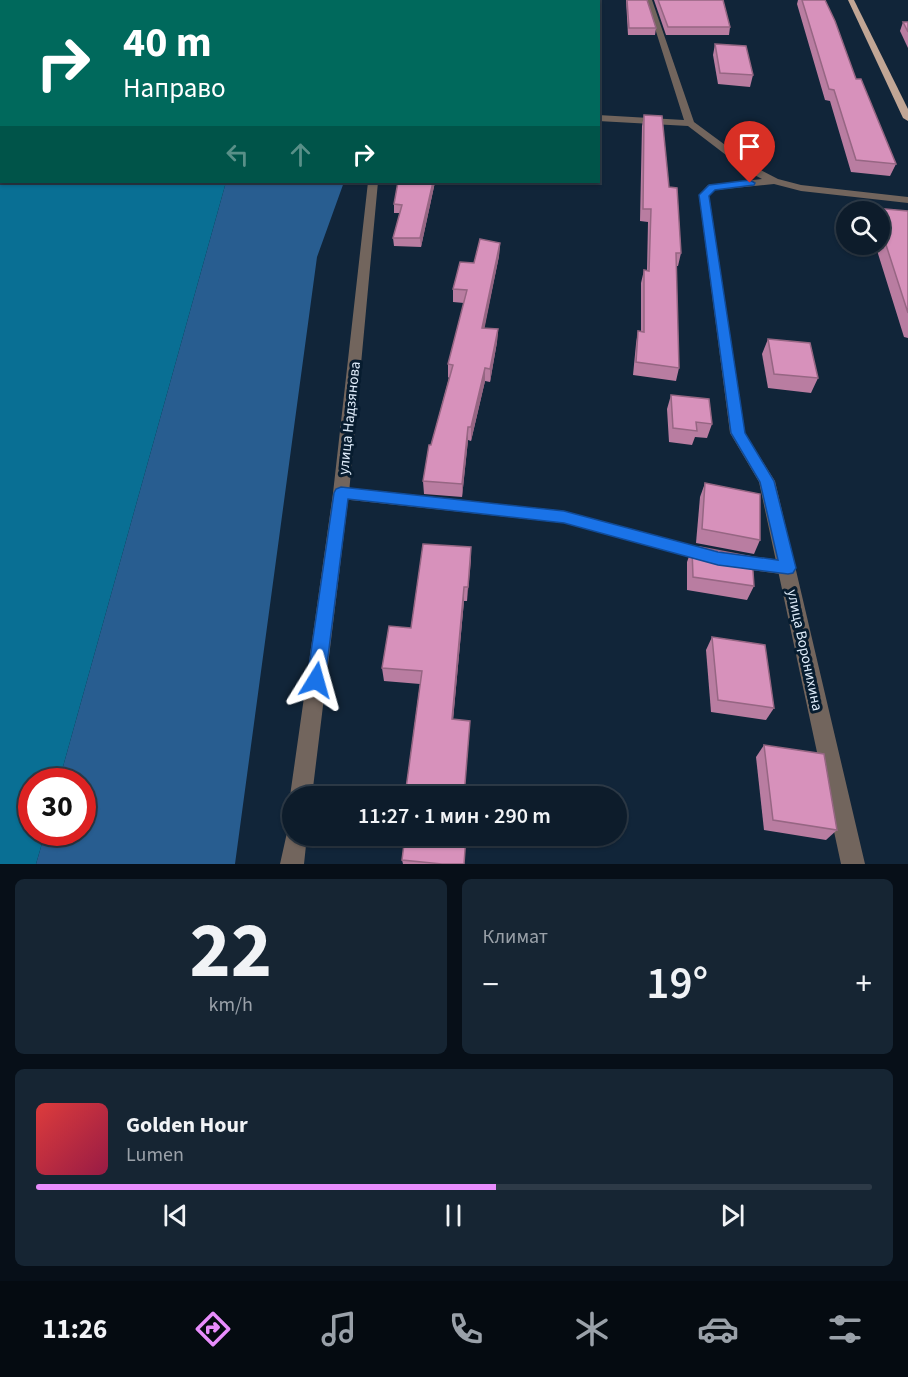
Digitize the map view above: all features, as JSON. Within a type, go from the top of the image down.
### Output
[{"type":"main road","points":[[851,0],[908,118]]},
{"type":"street","points":[[649,0],[690,123]]},
{"type":"street","points":[[600,118],[690,123],[751,169],[774,181],[801,188],[908,200]]},
{"type":"street","name":"улица Воронихина","points":[[774,181],[712,187],[704,195],[738,433],[767,481],[853,864]]},
{"type":"street","name":"улица Надзянова","points":[[302,786],[341,493],[373,183]]},
{"type":"street","points":[[292,864],[295,846]]},
{"type":"lane","points":[[341,493],[564,517],[718,558],[788,568]]},
{"type":"shaded area","points":[[0,183],[226,183],[63,768],[18,768],[18,846],[41,846],[36,864],[0,864]]},
{"type":"shaded area","points":[[226,183],[344,183],[317,257],[235,864],[36,864],[41,846],[96,846],[96,768],[63,768]]},
{"type":"building","points":[[627,0],[647,0],[656,28],[629,28]]},
{"type":"building","points":[[658,0],[723,0],[730,27],[668,27]]},
{"type":"building","points":[[802,0],[825,0],[856,79],[861,79],[896,164],[856,160],[834,90],[829,89]]},
{"type":"building","points":[[903,22],[908,22],[908,32]]},
{"type":"building","points":[[715,44],[746,46],[753,75],[720,73]]},
{"type":"building","points":[[644,115],[662,116],[669,187],[677,188],[681,253],[676,253],[679,368],[636,362],[638,331],[644,332],[644,270],[649,271],[651,209],[643,209]]},
{"type":"building","points":[[398,183],[433,183],[420,238],[393,238],[402,205],[394,204]]},
{"type":"building","points":[[890,209],[908,211],[908,313],[889,255]]},
{"type":"building","points":[[480,239],[500,243],[482,328],[498,329],[490,369],[485,368],[471,427],[468,427],[462,484],[423,481],[429,445],[431,445],[453,365],[448,364],[467,290],[453,289],[460,262],[474,263]]},
{"type":"building","points":[[768,339],[810,343],[818,378],[774,374]]},
{"type":"building","points":[[671,395],[709,399],[712,424],[696,422],[697,431],[673,428]]},
{"type":"building","points":[[705,483],[760,494],[760,540],[702,529]]},
{"type":"building","points":[[423,544],[471,547],[468,587],[464,587],[452,719],[470,721],[465,786],[406,786],[422,671],[382,668],[389,626],[411,628]]},
{"type":"building","points":[[700,547],[752,557],[754,586],[693,577],[692,548],[700,549]]},
{"type":"building","points":[[712,637],[765,645],[774,708],[718,700]]},
{"type":"building","points":[[764,745],[824,754],[837,830],[773,820]]},
{"type":"building","points":[[404,846],[465,846],[464,864],[402,860]]},
{"type":"route","points":[[316,680],[341,493],[564,517],[718,558],[788,568],[767,481],[738,433],[704,195],[712,187],[750,183]]}]
